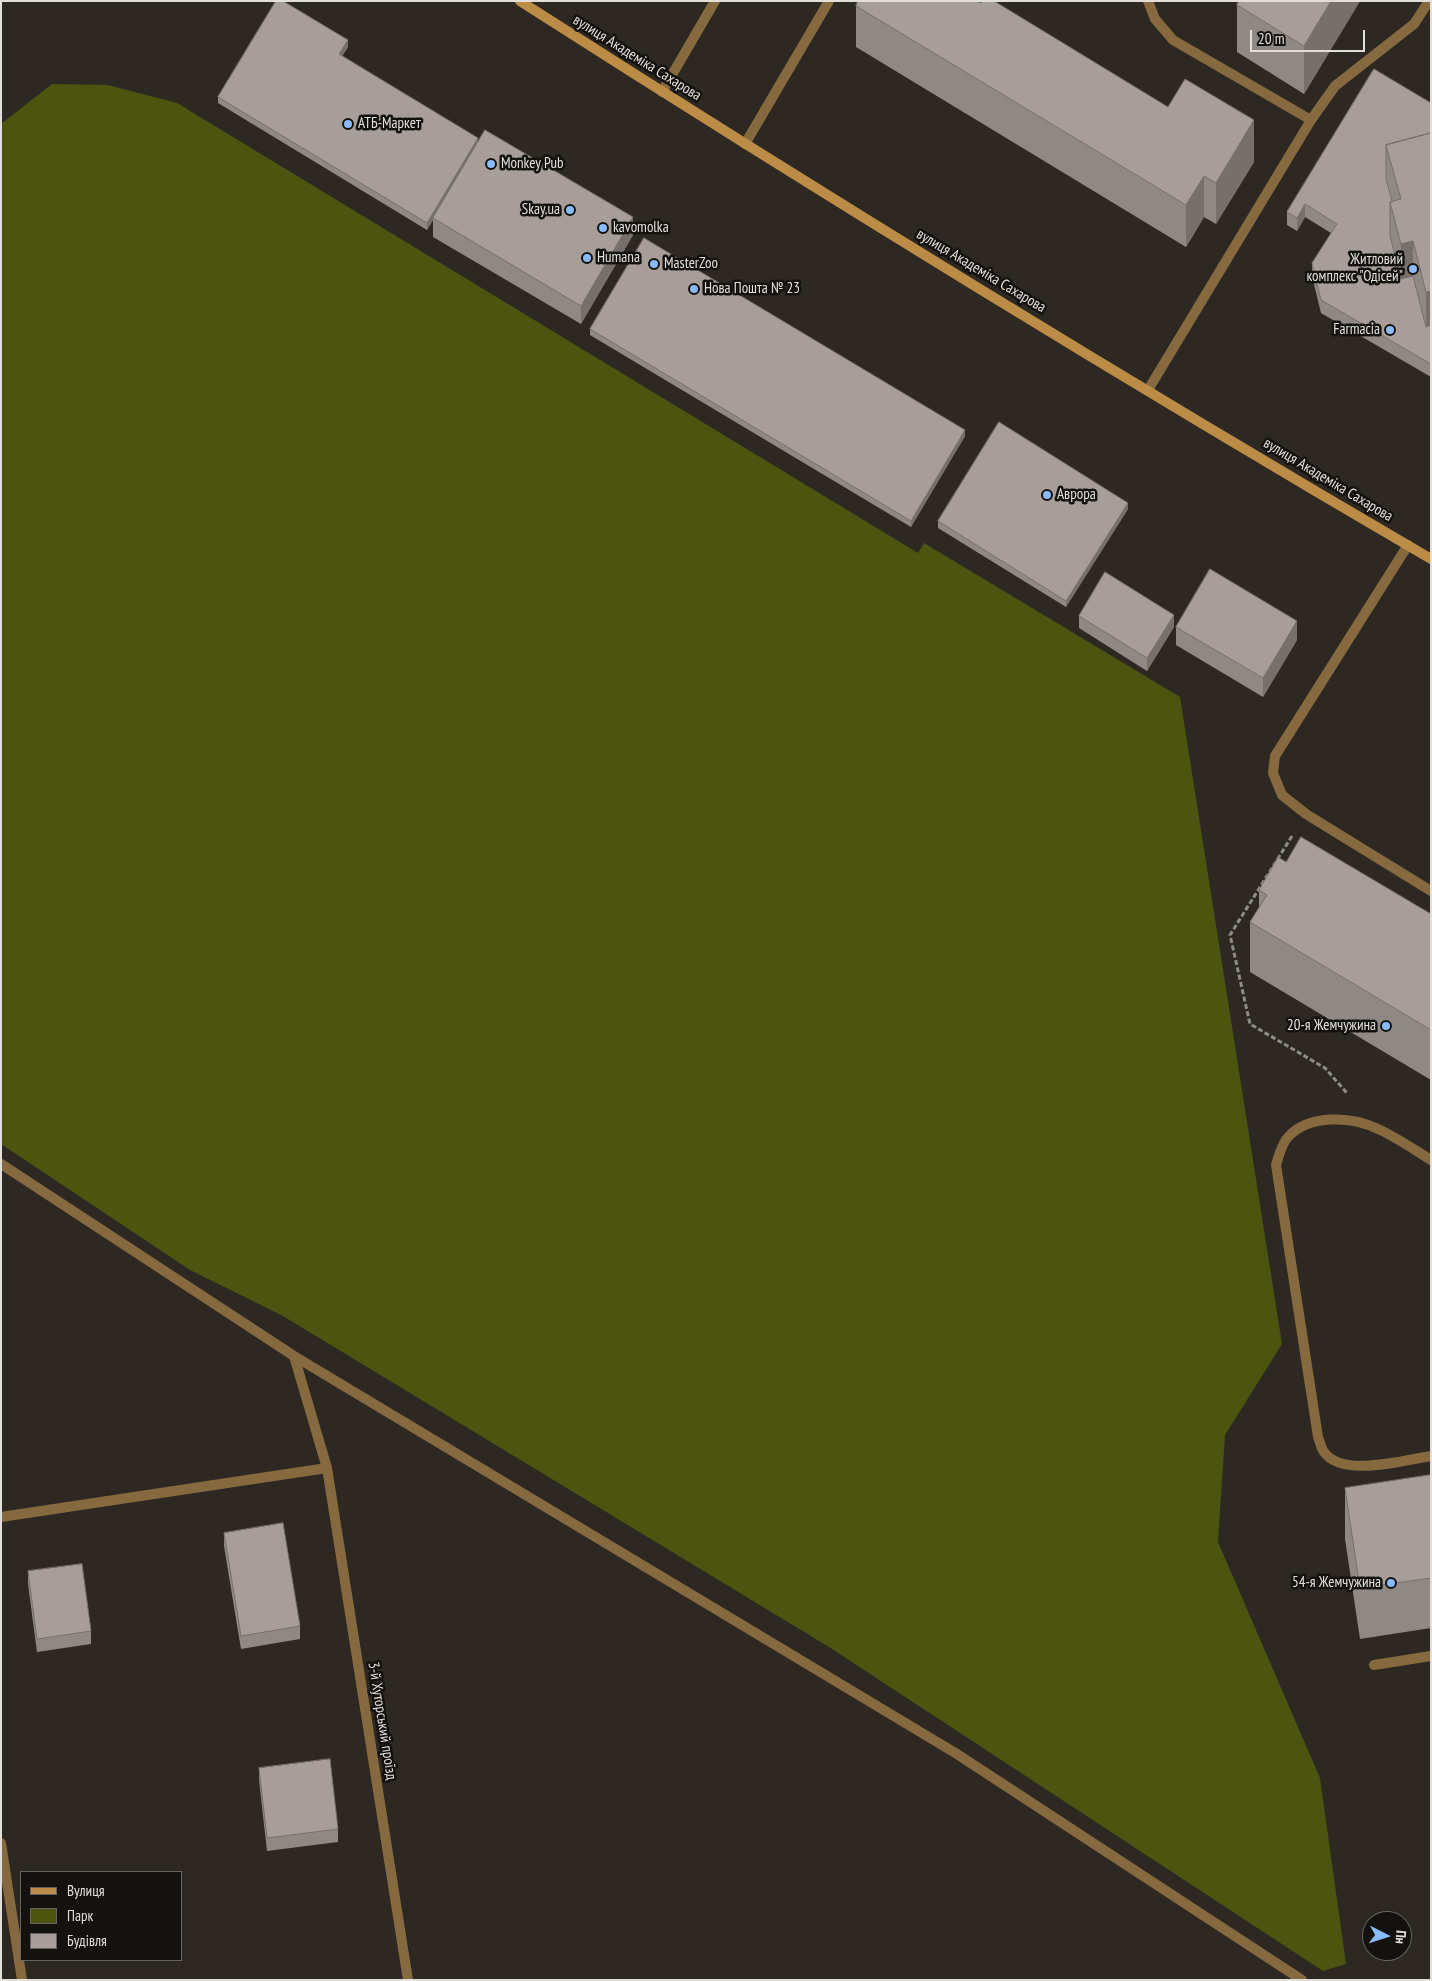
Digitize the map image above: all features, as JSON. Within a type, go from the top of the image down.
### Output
[{"type":"street","name":"вулиця Академіка Сахарова","points":[[520,1],[745,144],[1148,390],[1431,559]]},
{"type":"street","points":[[662,92],[715,1]]},
{"type":"street","points":[[745,144],[829,1]]},
{"type":"street","points":[[1148,1],[1155,19],[1172,40],[1311,120]]},
{"type":"street","points":[[1148,390],[1311,120],[1335,86],[1414,24],[1429,1]]},
{"type":"street","points":[[1408,545],[1275,756],[1273,773],[1282,795],[1306,814],[1431,891]]},
{"type":"street","points":[[1431,1160],[1376,1128],[1345,1120],[1327,1119],[1297,1129],[1287,1138],[1276,1165],[1318,1437],[1324,1452],[1334,1461],[1366,1466],[1431,1456]]},
{"type":"street","points":[[1,1164],[294,1356],[957,1754],[1302,1980]]},
{"type":"street","name":"3-й Хуторський проїзд","points":[[294,1356],[327,1468],[408,1980]]},
{"type":"street","points":[[1,1517],[327,1468]]},
{"type":"street","points":[[1374,1665],[1431,1656]]},
{"type":"street","points":[[1,1843],[22,1980]]},
{"type":"path","points":[[1306,814],[1230,934],[1232,944],[1250,1024],[1325,1068],[1376,1128]]},
{"type":"green space","points":[[52,84],[108,85],[177,103],[918,553],[924,543],[1180,697],[1282,1344],[1225,1435],[1218,1542],[1320,1778],[1346,1964],[1323,1971],[829,1647],[283,1316],[190,1270],[1,1144],[1,124]]},
{"type":"building","name":"АТБ-Маркет","points":[[276,1],[283,1],[348,40],[339,54],[478,138],[427,223],[218,97]]},
{"type":"building","points":[[858,1],[977,1],[981,3],[982,1],[994,1],[1168,107],[1185,79],[1254,120],[1216,183],[1204,176],[1186,205],[856,6]]},
{"type":"building","points":[[1239,1],[1331,1],[1304,46],[1237,5]]},
{"type":"building","points":[[1374,69],[1431,103],[1431,133],[1386,145],[1386,179],[1392,201],[1390,202],[1390,236],[1401,279],[1413,276],[1426,327],[1431,325],[1431,364],[1321,300],[1312,263],[1337,224],[1305,204],[1297,218],[1287,212]]},
{"type":"building","points":[[485,130],[633,217],[581,306],[433,218]]},
{"type":"building","points":[[1431,133],[1431,291],[1426,292],[1413,241],[1401,244],[1390,202],[1401,199],[1386,145]]},
{"type":"building","points":[[644,238],[965,430],[911,521],[590,329]]},
{"type":"building","points":[[999,422],[1128,503],[1066,601],[938,521]]},
{"type":"building","points":[[1210,569],[1297,621],[1263,678],[1176,627]]},
{"type":"building","points":[[1105,572],[1174,615],[1147,658],[1079,616]]},
{"type":"building","points":[[1301,837],[1431,914],[1431,1030],[1250,922],[1267,895],[1259,890],[1278,857],[1286,862]]},
{"type":"building","points":[[1431,1475],[1431,1578],[1360,1588],[1345,1488]]},
{"type":"building","points":[[283,1523],[300,1626],[241,1636],[224,1533]]},
{"type":"building","points":[[82,1564],[91,1631],[37,1639],[28,1571]]},
{"type":"building","points":[[330,1759],[338,1829],[267,1838],[259,1768]]},
{"type":"place","name":"АТБ-Маркет","points":[[348,124]]},
{"type":"place","name":"Monkey Pub","points":[[491,164]]},
{"type":"place","name":"Skay.ua","points":[[570,210]]},
{"type":"place","name":"kavomolka","points":[[603,228]]},
{"type":"place","name":"Humana","points":[[587,258]]},
{"type":"place","name":"MasterZoo","points":[[654,264]]},
{"type":"place","name":"Житловий комплекс \"Одісей\"","points":[[1413,269]]},
{"type":"place","name":"Нова Пошта № 23","points":[[694,289]]},
{"type":"place","name":"Farmacia","points":[[1390,330]]},
{"type":"place","name":"Аврора","points":[[1047,495]]},
{"type":"place","name":"20-я Жемчужина","points":[[1386,1026]]},
{"type":"place","name":"54-я Жемчужина","points":[[1391,1583]]}]
